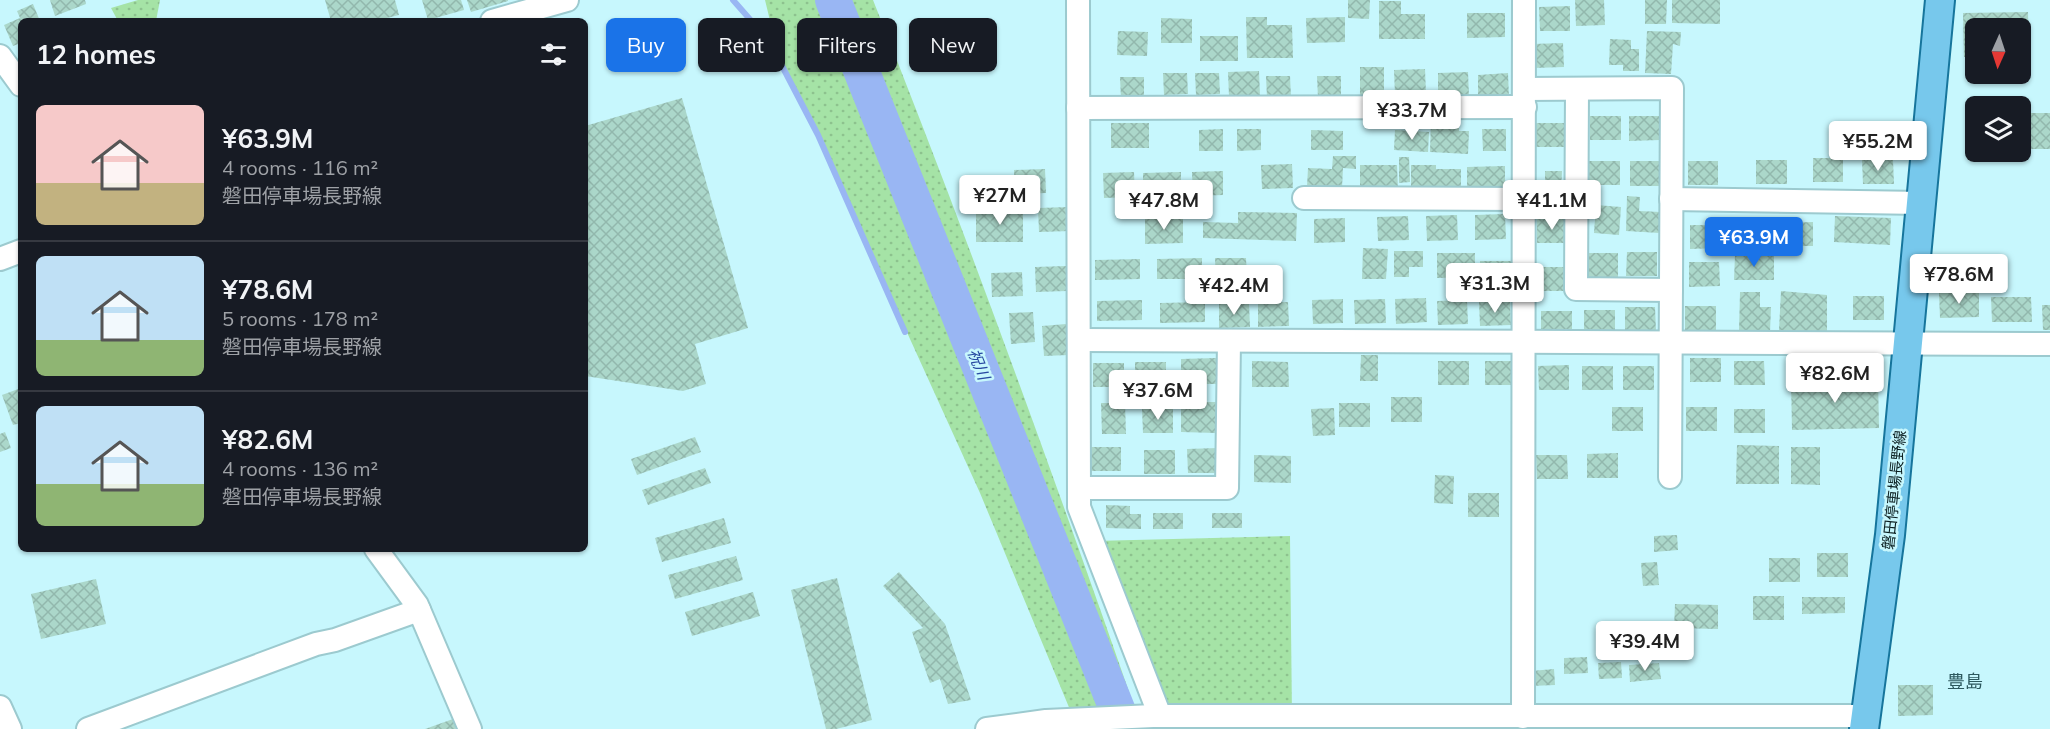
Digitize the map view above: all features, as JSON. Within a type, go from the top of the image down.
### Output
[{"type":"main road","name":"磐田停車場長野線","points":[[1865,722],[1890,535],[1940,0]]},
{"type":"street","points":[[503,18],[567,0]]},
{"type":"street","points":[[1078,0],[1079,507],[1157,716]]},
{"type":"street","points":[[1523,717],[1524,0]]},
{"type":"street","points":[[0,56],[18,81]]},
{"type":"street","points":[[1078,108],[1525,98],[1577,89],[1672,88],[1670,477]]},
{"type":"street","points":[[1577,89],[1576,289],[1671,290]]},
{"type":"street","points":[[1304,198],[1524,199]]},
{"type":"street","points":[[1671,199],[1922,203]]},
{"type":"street","points":[[0,259],[18,252]]},
{"type":"street","points":[[1079,340],[2050,344]]},
{"type":"street","points":[[1079,488],[1227,488],[1229,340]]},
{"type":"street","points":[[378,552],[419,610],[470,729]]},
{"type":"street","points":[[88,729],[316,644],[335,640],[419,610]]},
{"type":"street","points":[[0,707],[10,729]]},
{"type":"street","points":[[987,729],[1084,718],[1157,716],[1441,723],[1523,717],[1865,722]]},
{"type":"green space","points":[[138,0],[160,0],[157,18],[116,18],[111,8]]},
{"type":"green space","points":[[765,0],[873,0],[880,18],[797,18],[797,72],[897,72],[897,61],[1012,363],[1142,729],[1078,729],[980,493],[805,108],[785,71],[785,18],[769,18]]},
{"type":"green space","points":[[1290,536],[1292,717],[1186,717],[1351,729],[1175,729],[1094,541]]},
{"type":"building","points":[[50,0],[85,0],[86,4],[55,16]]},
{"type":"building","points":[[325,0],[395,0],[399,15],[387,18],[330,18]]},
{"type":"building","points":[[422,0],[461,0],[464,10],[427,18]]},
{"type":"building","points":[[467,0],[508,0],[508,1],[471,12]]},
{"type":"building","points":[[1348,0],[1370,0],[1369,19],[1348,18]]},
{"type":"building","points":[[1575,0],[1604,0],[1605,25],[1576,26]]},
{"type":"building","points":[[1645,0],[1667,0],[1666,24],[1645,24]]},
{"type":"building","points":[[1672,0],[1720,0],[1720,24],[1672,23]]},
{"type":"building","points":[[1379,1],[1401,1],[1401,14],[1425,14],[1425,39],[1379,39]]},
{"type":"building","points":[[33,4],[39,18],[20,18],[17,11]]},
{"type":"building","points":[[1570,6],[1570,31],[1540,31],[1539,7]]},
{"type":"building","points":[[2028,12],[2028,18],[1965,18],[1964,57],[1963,13]]},
{"type":"building","points":[[1467,13],[1505,13],[1505,37],[1467,38]]},
{"type":"building","points":[[1246,17],[1267,17],[1267,25],[1292,25],[1293,58],[1247,58]]},
{"type":"building","points":[[1345,17],[1345,42],[1307,43],[1306,18]]},
{"type":"building","points":[[1161,18],[1192,19],[1192,43],[1161,43]]},
{"type":"building","points":[[18,19],[18,44],[13,46],[4,25]]},
{"type":"building","points":[[1118,31],[1148,32],[1147,56],[1117,55]]},
{"type":"building","points":[[1647,31],[1681,32],[1680,46],[1673,44],[1671,74],[1645,73]]},
{"type":"building","points":[[1200,36],[1238,36],[1238,61],[1200,61]]},
{"type":"building","points":[[1610,39],[1631,40],[1631,49],[1639,49],[1639,71],[1623,71],[1623,65],[1609,65]]},
{"type":"building","points":[[1563,43],[1564,67],[1533,68],[1532,44]]},
{"type":"building","points":[[1360,67],[1384,67],[1384,98],[1360,98]]},
{"type":"building","points":[[1425,69],[1426,94],[1395,95],[1394,70]]},
{"type":"building","points":[[1259,71],[1260,95],[1229,96],[1228,72]]},
{"type":"building","points":[[1468,72],[1469,96],[1438,97],[1438,73]]},
{"type":"building","points":[[1163,73],[1187,73],[1188,94],[1164,95]]},
{"type":"building","points":[[1195,73],[1219,73],[1220,94],[1196,95]]},
{"type":"building","points":[[1508,73],[1509,98],[1478,99],[1478,75]]},
{"type":"building","points":[[1266,76],[1290,76],[1291,97],[1267,98]]},
{"type":"building","points":[[1317,76],[1341,76],[1341,98],[1318,98]]},
{"type":"building","points":[[1120,77],[1144,77],[1144,98],[1121,99]]},
{"type":"building","points":[[682,98],[748,328],[695,344],[706,384],[683,391],[588,376],[588,125]]},
{"type":"building","points":[[2031,113],[2050,113],[2050,149],[2031,149]]},
{"type":"building","points":[[1590,116],[1621,116],[1621,140],[1590,140]]},
{"type":"building","points":[[1629,116],[1660,116],[1660,140],[1629,141]]},
{"type":"building","points":[[1431,120],[1459,121],[1459,131],[1469,131],[1468,154],[1430,152]]},
{"type":"building","points":[[1111,123],[1149,123],[1149,148],[1111,148]]},
{"type":"building","points":[[1536,123],[1567,123],[1566,147],[1536,147]]},
{"type":"building","points":[[1223,129],[1223,151],[1199,151],[1199,130]]},
{"type":"building","points":[[1237,129],[1261,129],[1261,150],[1237,151]]},
{"type":"building","points":[[1482,129],[1506,129],[1506,151],[1483,151]]},
{"type":"building","points":[[1311,130],[1343,131],[1343,150],[1311,150]]},
{"type":"building","points":[[1395,130],[1429,132],[1428,152],[1394,150]]},
{"type":"building","points":[[1333,156],[1356,156],[1356,169],[1343,168],[1342,188],[1307,187],[1308,168],[1332,169]]},
{"type":"building","points":[[1399,157],[1409,157],[1410,182],[1399,183]]},
{"type":"building","points":[[1813,158],[1843,158],[1843,182],[1813,182]]},
{"type":"building","points":[[1756,160],[1787,160],[1787,184],[1756,184]]},
{"type":"building","points":[[1862,160],[1893,160],[1894,184],[1863,184]]},
{"type":"building","points":[[1589,161],[1620,161],[1620,185],[1589,185]]},
{"type":"building","points":[[1630,161],[1661,161],[1661,186],[1630,186]]},
{"type":"building","points":[[1688,161],[1718,161],[1718,185],[1688,185]]},
{"type":"building","points":[[1292,164],[1293,188],[1262,189],[1261,165]]},
{"type":"building","points":[[1360,165],[1397,165],[1398,190],[1360,190]]},
{"type":"building","points":[[1411,165],[1436,165],[1436,169],[1461,169],[1461,190],[1411,190]]},
{"type":"building","points":[[1505,166],[1505,191],[1467,191],[1467,167]]},
{"type":"building","points":[[1045,169],[1046,193],[1015,194],[1014,170]]},
{"type":"building","points":[[1223,171],[1223,195],[1193,196],[1192,172]]},
{"type":"building","points":[[1545,171],[1562,171],[1561,192],[1545,192]]},
{"type":"building","points":[[1134,172],[1135,197],[1104,198],[1103,173]]},
{"type":"building","points":[[1181,172],[1181,197],[1143,198],[1143,173]]},
{"type":"building","points":[[1627,196],[1640,197],[1639,211],[1661,212],[1660,233],[1626,231]]},
{"type":"building","points":[[1596,205],[1621,207],[1619,235],[1594,233]]},
{"type":"building","points":[[1069,207],[1070,231],[1039,232],[1038,208]]},
{"type":"building","points":[[1023,210],[1023,242],[976,242],[976,211]]},
{"type":"building","points":[[1238,212],[1297,213],[1296,241],[1203,238],[1203,222],[1238,223]]},
{"type":"building","points":[[1505,214],[1506,239],[1475,240],[1475,215]]},
{"type":"building","points":[[1457,215],[1458,240],[1427,241],[1426,216]]},
{"type":"building","points":[[1408,216],[1409,240],[1378,241],[1377,217]]},
{"type":"building","points":[[1835,216],[1891,218],[1890,245],[1834,242]]},
{"type":"building","points":[[1183,218],[1183,243],[1145,244],[1145,219]]},
{"type":"building","points":[[1345,218],[1345,242],[1314,243],[1314,219]]},
{"type":"building","points":[[1537,219],[1568,219],[1568,243],[1537,243]]},
{"type":"building","points":[[1739,220],[1770,220],[1770,243],[1739,243]]},
{"type":"building","points":[[1813,222],[1813,246],[1782,246],[1782,223]]},
{"type":"building","points":[[1690,225],[1721,225],[1721,248],[1690,249]]},
{"type":"building","points":[[1363,248],[1388,249],[1386,279],[1362,279]]},
{"type":"building","points":[[1394,251],[1423,251],[1423,267],[1409,267],[1409,277],[1394,277]]},
{"type":"building","points":[[1627,252],[1657,252],[1657,276],[1626,276]]},
{"type":"building","points":[[1437,253],[1475,253],[1475,277],[1437,278]]},
{"type":"building","points":[[1587,253],[1618,253],[1618,277],[1587,277]]},
{"type":"building","points":[[1735,255],[1774,256],[1774,280],[1734,280]]},
{"type":"building","points":[[1956,257],[1995,258],[1995,279],[1956,278]]},
{"type":"building","points":[[1202,258],[1202,279],[1157,279],[1157,259]]},
{"type":"building","points":[[1215,258],[1246,258],[1247,282],[1216,283]]},
{"type":"building","points":[[1140,259],[1140,279],[1095,280],[1095,260]]},
{"type":"building","points":[[1480,261],[1511,261],[1511,285],[1480,285]]},
{"type":"building","points":[[1689,262],[1719,262],[1720,286],[1689,287]]},
{"type":"building","points":[[1066,266],[1067,291],[1036,292],[1035,267]]},
{"type":"building","points":[[1533,267],[1564,267],[1564,291],[1533,291]]},
{"type":"building","points":[[1022,272],[1023,296],[992,297],[991,273]]},
{"type":"building","points":[[1781,291],[1827,295],[1827,332],[1779,330]]},
{"type":"building","points":[[1740,292],[1760,292],[1760,307],[1771,307],[1770,332],[1739,331]]},
{"type":"building","points":[[1939,293],[1979,293],[1979,317],[1940,318]]},
{"type":"building","points":[[1853,296],[1884,296],[1884,320],[1853,320]]},
{"type":"building","points":[[1991,297],[2031,297],[2032,322],[1992,322]]},
{"type":"building","points":[[1426,298],[1427,322],[1396,324],[1395,299]]},
{"type":"building","points":[[1343,299],[1343,323],[1313,324],[1312,300]]},
{"type":"building","points":[[1385,299],[1386,323],[1355,324],[1354,300]]},
{"type":"building","points":[[1142,300],[1142,320],[1097,321],[1097,301]]},
{"type":"building","points":[[1467,300],[1468,324],[1438,325],[1437,301]]},
{"type":"building","points":[[1510,301],[1511,325],[1480,326],[1479,302]]},
{"type":"building","points":[[1205,302],[1205,322],[1160,323],[1160,303]]},
{"type":"building","points":[[1288,302],[1289,326],[1258,327],[1258,303]]},
{"type":"building","points":[[1249,303],[1250,327],[1219,328],[1219,304]]},
{"type":"building","points":[[2042,305],[2050,305],[2050,330],[2043,330]]},
{"type":"building","points":[[1685,306],[1716,306],[1716,331],[1685,331]]},
{"type":"building","points":[[1625,307],[1655,307],[1656,331],[1625,331]]},
{"type":"building","points":[[1584,310],[1615,310],[1615,335],[1584,335]]},
{"type":"building","points":[[1541,311],[1572,311],[1572,335],[1541,335]]},
{"type":"building","points":[[1033,312],[1035,342],[1011,344],[1009,313]]},
{"type":"building","points":[[1066,324],[1068,355],[1044,356],[1042,326]]},
{"type":"building","points":[[1361,355],[1378,355],[1378,381],[1360,381]]},
{"type":"building","points":[[1217,358],[1217,384],[1181,384],[1181,359]]},
{"type":"building","points":[[1690,358],[1721,358],[1721,382],[1690,382]]},
{"type":"building","points":[[1252,361],[1288,362],[1289,387],[1252,387]]},
{"type":"building","points":[[1438,361],[1469,361],[1469,385],[1438,385]]},
{"type":"building","points":[[1485,361],[1516,361],[1516,385],[1485,385]]},
{"type":"building","points":[[1734,361],[1764,361],[1765,385],[1734,385]]},
{"type":"building","points":[[1135,362],[1166,362],[1166,387],[1135,387]]},
{"type":"building","points":[[1093,363],[1124,363],[1124,387],[1093,387]]},
{"type":"building","points":[[1569,365],[1569,390],[1539,390],[1538,366]]},
{"type":"building","points":[[1582,366],[1613,366],[1613,390],[1582,390]]},
{"type":"building","points":[[1623,366],[1654,366],[1654,390],[1623,390]]},
{"type":"building","points":[[1878,378],[1879,428],[1792,430],[1791,379]]},
{"type":"building","points":[[18,389],[18,424],[13,425],[2,395]]},
{"type":"building","points":[[1391,397],[1422,397],[1422,422],[1391,422]]},
{"type":"building","points":[[1181,402],[1216,402],[1216,433],[1181,432]]},
{"type":"building","points":[[1101,403],[1125,403],[1126,434],[1102,434]]},
{"type":"building","points":[[1339,403],[1370,403],[1370,427],[1339,427]]},
{"type":"building","points":[[1612,407],[1643,407],[1643,431],[1612,431]]},
{"type":"building","points":[[1686,407],[1717,407],[1717,431],[1686,431]]},
{"type":"building","points":[[1334,408],[1335,435],[1313,436],[1311,409]]},
{"type":"building","points":[[1142,409],[1173,409],[1173,433],[1143,433]]},
{"type":"building","points":[[1734,409],[1765,409],[1765,433],[1734,433]]},
{"type":"building","points":[[5,432],[11,448],[0,452],[0,434]]},
{"type":"building","points":[[695,437],[701,452],[637,475],[631,459]]},
{"type":"building","points":[[1737,445],[1779,446],[1779,484],[1736,484]]},
{"type":"building","points":[[1090,447],[1121,447],[1121,471],[1090,471]]},
{"type":"building","points":[[1791,447],[1820,447],[1820,485],[1791,484]]},
{"type":"building","points":[[1218,448],[1219,473],[1188,473],[1187,449]]},
{"type":"building","points":[[1144,450],[1175,450],[1175,474],[1144,474]]},
{"type":"building","points":[[1618,453],[1618,478],[1587,478],[1587,454]]},
{"type":"building","points":[[1254,455],[1291,456],[1291,483],[1254,482]]},
{"type":"building","points":[[1536,455],[1567,455],[1568,479],[1537,479]]},
{"type":"building","points":[[705,468],[711,483],[648,505],[642,490]]},
{"type":"building","points":[[1435,475],[1454,476],[1453,504],[1434,503]]},
{"type":"building","points":[[1468,493],[1499,493],[1499,517],[1468,517]]},
{"type":"building","points":[[1106,505],[1130,506],[1130,514],[1141,514],[1141,529],[1106,528]]},
{"type":"building","points":[[1153,513],[1183,513],[1183,529],[1153,529]]},
{"type":"building","points":[[1212,513],[1242,513],[1242,528],[1212,528]]},
{"type":"building","points":[[724,518],[731,543],[662,562],[655,538]]},
{"type":"building","points":[[1677,535],[1678,550],[1654,552],[1654,536]]},
{"type":"building","points":[[1817,553],[1848,553],[1848,577],[1817,577]]},
{"type":"building","points":[[736,556],[743,580],[675,599],[668,575]]},
{"type":"building","points":[[1769,558],[1800,558],[1800,582],[1769,582]]},
{"type":"building","points":[[1657,562],[1659,585],[1643,586],[1641,563]]},
{"type":"building","points":[[899,572],[945,624],[971,700],[948,704],[940,679],[930,683],[912,632],[923,628],[883,586]]},
{"type":"building","points":[[837,578],[872,720],[836,729],[826,729],[791,590]]},
{"type":"building","points":[[96,579],[106,624],[41,639],[31,594]]},
{"type":"building","points":[[753,592],[760,616],[692,636],[685,612]]},
{"type":"building","points":[[1753,596],[1784,596],[1784,620],[1753,620]]},
{"type":"building","points":[[1802,597],[1845,597],[1845,613],[1802,614]]},
{"type":"building","points":[[1675,604],[1718,605],[1718,629],[1674,628]]},
{"type":"building","points":[[1587,657],[1588,673],[1564,674],[1564,658]]},
{"type":"building","points":[[1621,662],[1622,678],[1599,679],[1598,663]]},
{"type":"building","points":[[1659,663],[1661,679],[1630,682],[1629,665]]},
{"type":"building","points":[[1554,669],[1555,685],[1531,686],[1531,671]]},
{"type":"building","points":[[1898,685],[1933,685],[1933,715],[1898,716]]},
{"type":"building","points":[[453,719],[456,729],[425,729]]},
{"type":"waterway","points":[[733,0],[777,50],[780,62],[818,135],[905,332]]},
{"type":"waterway","name":"祝川","points":[[833,0],[1125,729]]},
{"type":"district","name":"豊島","points":[[1965,681]]}]
